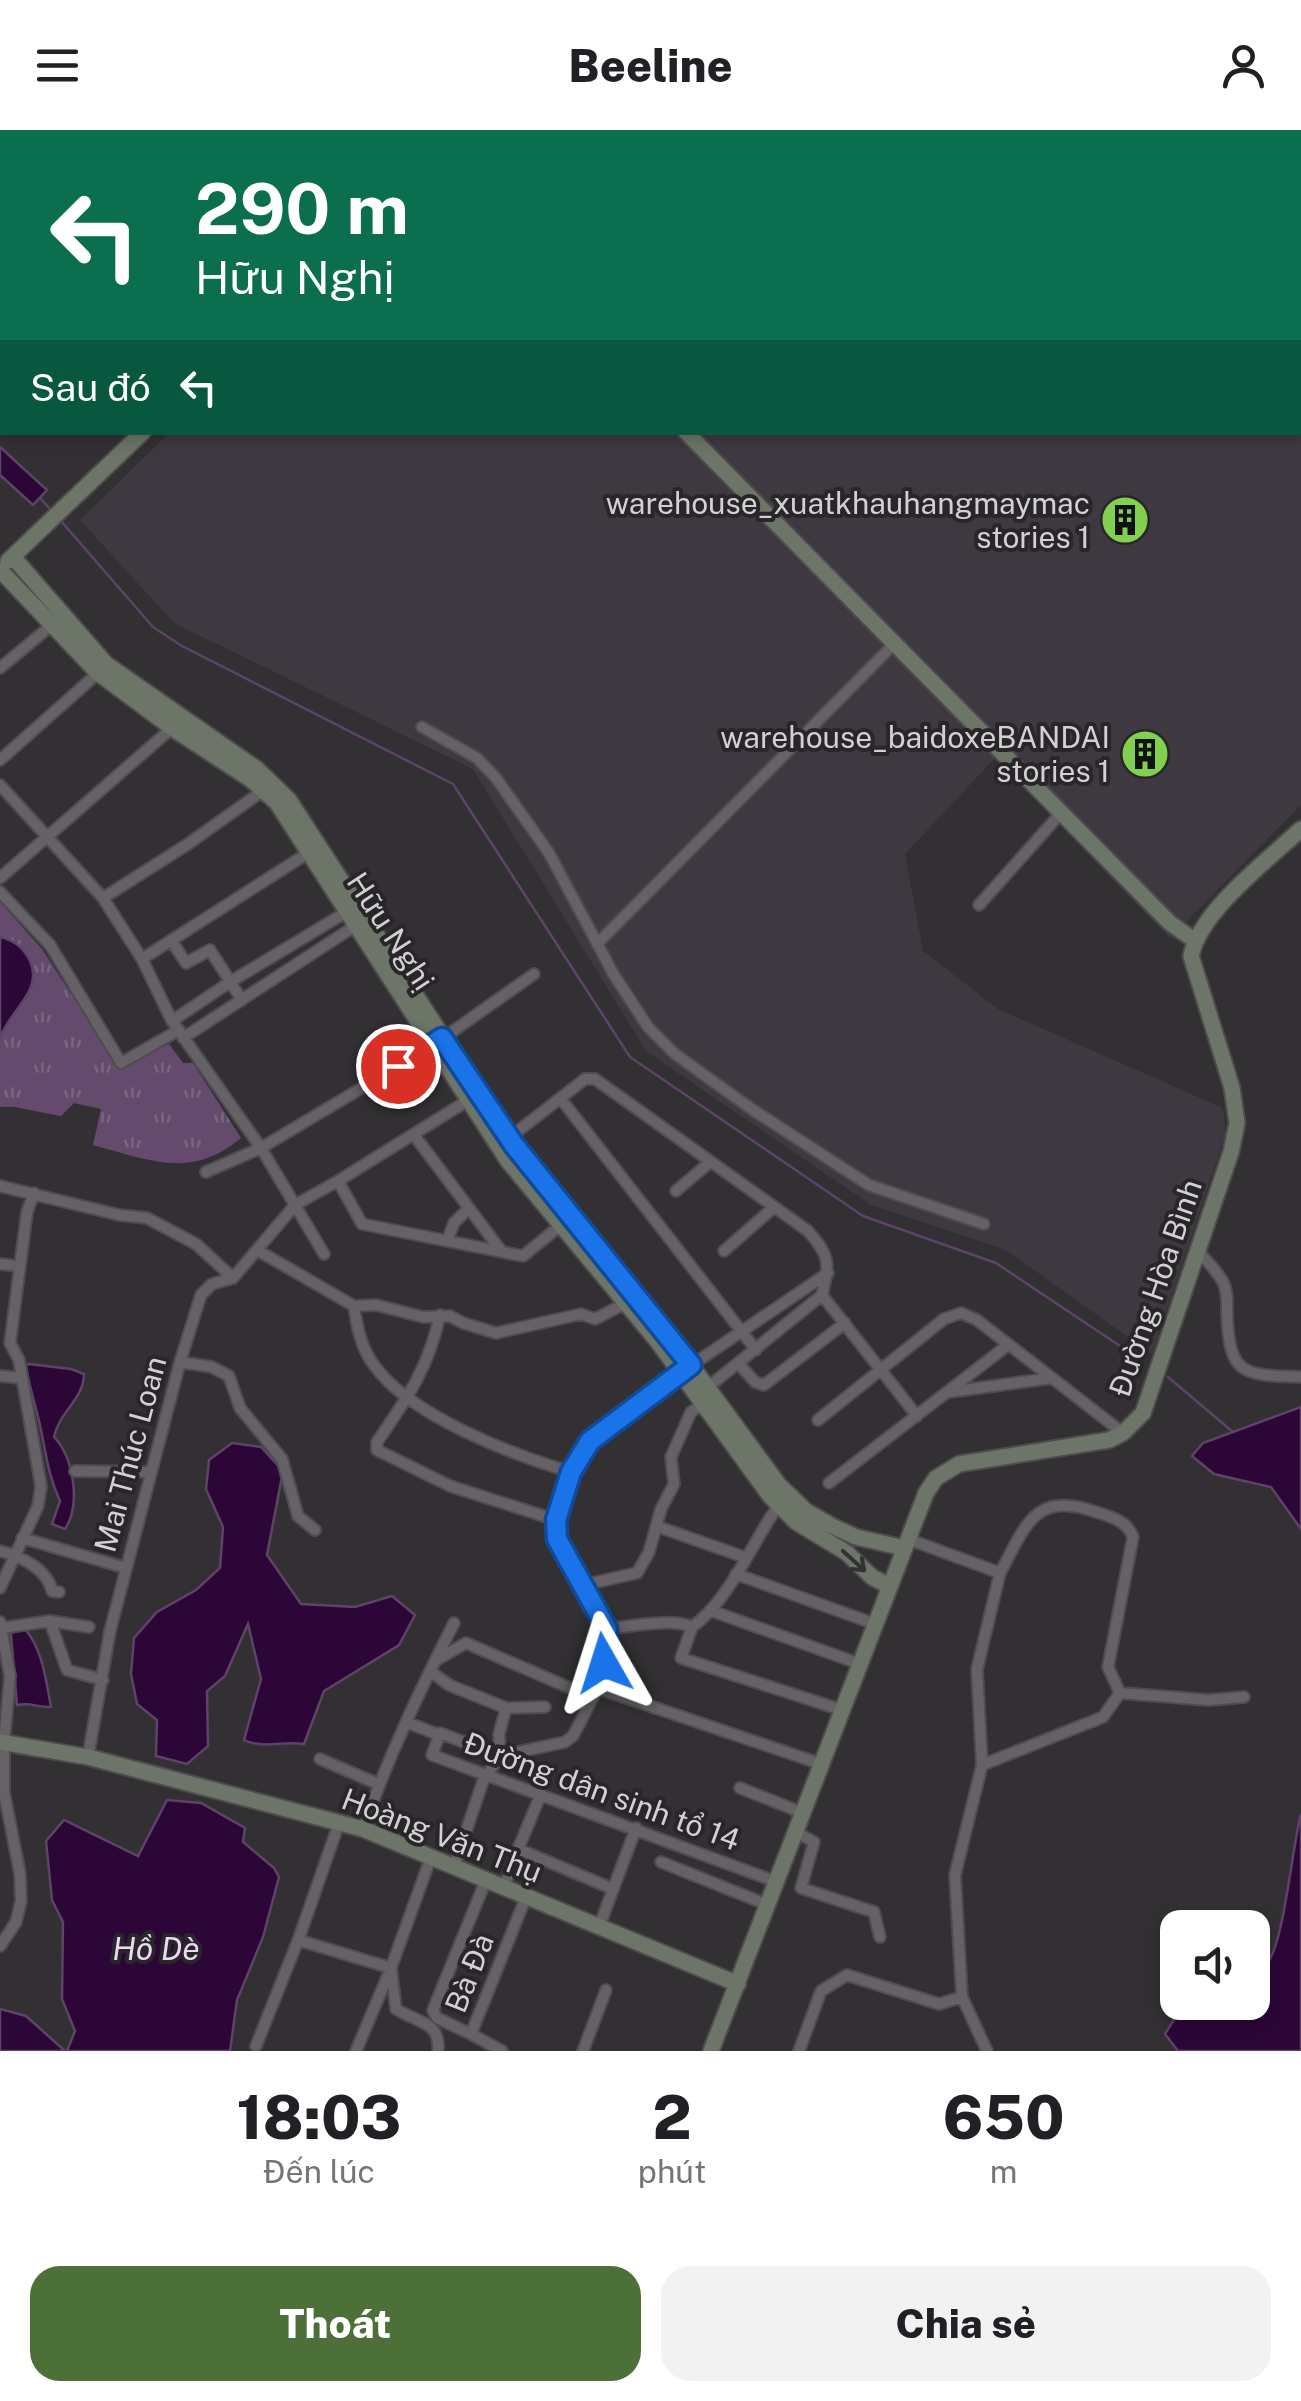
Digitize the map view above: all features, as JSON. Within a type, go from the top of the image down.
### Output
[{"type":"main road","points":[[0,569],[140,435]]},
{"type":"main road","points":[[689,435],[1170,923],[1194,940],[1206,920],[1301,829]]},
{"type":"main road","name":"Hữu Nghị","points":[[18,552],[106,664],[172,728],[264,790],[277,804],[345,910],[359,920]]},
{"type":"main road","name":"Hữu Nghị","points":[[0,569],[98,673],[275,784],[289,800],[437,1042],[561,1225],[686,1369]]},
{"type":"main road","name":"Đường Hòa Bình","points":[[711,2051],[889,1586],[926,1493],[936,1478],[959,1464],[1109,1440],[1123,1433],[1143,1413],[1237,1124],[1232,1088],[1191,956],[1194,940]]},
{"type":"main road","name":"Hữu Nghị","points":[[437,1042],[467,1101],[509,1138],[784,1500],[796,1522],[847,1553],[872,1577],[889,1586]]},
{"type":"main road","name":"Hữu Nghị","points":[[784,1500],[856,1537],[906,1544]]},
{"type":"main road","name":"Hoàng Văn Thụ","points":[[2,1742],[88,1757],[362,1829],[738,1984]]},
{"type":"street","points":[[0,668],[53,624]]},
{"type":"street","points":[[598,944],[894,644]]},
{"type":"street","points":[[0,760],[98,673]]},
{"type":"street","points":[[422,727],[477,758],[496,778],[550,853],[648,1027],[675,1054],[869,1185],[984,1224]]},
{"type":"street","points":[[0,878],[172,728]]},
{"type":"street","points":[[0,785],[103,898],[142,959],[178,1030],[261,1148],[324,1254]]},
{"type":"street","points":[[103,898],[264,790]]},
{"type":"street","points":[[980,905],[1062,813]]},
{"type":"street","points":[[142,959],[308,853]]},
{"type":"street","points":[[0,892],[50,945],[122,1063],[178,1030],[242,1000],[359,920]]},
{"type":"street","points":[[178,1030],[230,982],[345,910]]},
{"type":"street","points":[[171,940],[186,963],[210,950],[242,1000]]},
{"type":"street","points":[[291,944],[302,961]]},
{"type":"street","points":[[206,1172],[261,1148],[437,1042],[534,974]]},
{"type":"street","points":[[509,1138],[584,1079],[595,1079],[808,1231],[828,1260],[822,1294],[739,1364],[691,1412],[670,1457],[674,1484],[649,1552],[637,1573],[582,1585]]},
{"type":"street","points":[[561,1099],[756,1350]]},
{"type":"street","points":[[295,1205],[467,1101]]},
{"type":"street","points":[[414,1134],[502,1252]]},
{"type":"street","points":[[676,1192],[710,1162]]},
{"type":"street","points":[[338,1181],[362,1224],[502,1252],[523,1256],[561,1225]]},
{"type":"street","points":[[0,1186],[119,1215],[148,1218],[196,1244],[233,1278]]},
{"type":"street","points":[[0,1588],[38,1506],[41,1486],[19,1360],[10,1343],[26,1212],[34,1193]]},
{"type":"street","name":"Mai Thúc Loan","points":[[88,1757],[110,1631],[201,1295],[212,1284],[233,1278],[295,1205]]},
{"type":"street","points":[[724,1250],[774,1208]]},
{"type":"street","points":[[447,1241],[454,1223],[467,1210]]},
{"type":"street","points":[[257,1250],[354,1306],[376,1305],[424,1317],[440,1315],[496,1334],[580,1314],[595,1319],[626,1303]]},
{"type":"street","points":[[1198,1250],[1222,1280],[1227,1294],[1228,1346],[1233,1359],[1259,1376],[1301,1377]]},
{"type":"street","points":[[0,1264],[18,1266]]},
{"type":"street","points":[[406,1722],[500,1756],[565,1742],[573,1736],[595,1693],[604,1663],[607,1629],[557,1539],[556,1520],[571,1472],[590,1441],[686,1369],[828,1273]]},
{"type":"street","points":[[822,1294],[917,1416]]},
{"type":"street","points":[[354,1306],[358,1335],[374,1365],[407,1398],[516,1456],[571,1472]]},
{"type":"street","points":[[818,1420],[953,1314],[968,1315],[1123,1433]]},
{"type":"street","points":[[440,1315],[432,1352],[377,1442],[379,1453],[450,1486],[556,1520]]},
{"type":"street","points":[[739,1364],[755,1382],[764,1385],[845,1323]]},
{"type":"street","points":[[829,1483],[1008,1346]]},
{"type":"street","points":[[180,1362],[212,1367],[229,1376],[240,1408],[282,1459],[298,1516],[315,1530]]},
{"type":"street","points":[[0,1376],[21,1378]]},
{"type":"street","points":[[947,1393],[1052,1378]]},
{"type":"street","points":[[75,1471],[150,1472]]},
{"type":"street","points":[[784,1500],[712,1611],[692,1627],[681,1658],[842,1710]]},
{"type":"street","points":[[987,2051],[962,1997],[955,1875],[982,1765],[976,1668],[1000,1573],[1032,1517],[1049,1505],[1065,1503],[1127,1525],[1133,1537],[1108,1667],[1120,1693]]},
{"type":"street","points":[[656,1526],[744,1557]]},
{"type":"street","points":[[22,1538],[126,1568]]},
{"type":"street","points":[[906,1544],[1000,1573]]},
{"type":"street","points":[[0,1551],[14,1554],[39,1570],[50,1579],[52,1590],[58,1592]]},
{"type":"street","points":[[736,1574],[875,1624]]},
{"type":"street","points":[[712,1611],[860,1664]]},
{"type":"street","points":[[50,1622],[66,1670],[103,1680]]},
{"type":"street","points":[[0,1946],[16,1922],[20,1901],[20,1874],[4,1792],[2,1742],[10,1676],[1,1625],[50,1622],[89,1627]]},
{"type":"street","points":[[362,1829],[378,1784],[454,1622]]},
{"type":"street","points":[[607,1629],[663,1622],[683,1622],[692,1627]]},
{"type":"street","points":[[432,1666],[466,1642],[595,1693],[821,1764]]},
{"type":"street","points":[[432,1666],[449,1685],[506,1708],[545,1707]]},
{"type":"street","points":[[1120,1693],[1209,1700],[1244,1697]]},
{"type":"street","points":[[982,1765],[1104,1718],[1120,1693]]},
{"type":"street","points":[[454,1866],[487,1775],[500,1756],[499,1734],[506,1708]]},
{"type":"street","name":"Đường dân sinh tổ 14","points":[[440,1734],[432,1754],[777,1882]]},
{"type":"street","points":[[320,1759],[378,1784]]},
{"type":"street","points":[[740,1788],[803,1813]]},
{"type":"street","points":[[504,1888],[541,1794]]},
{"type":"street","points":[[256,2046],[339,1822]]},
{"type":"street","points":[[599,1927],[636,1828]]},
{"type":"street","points":[[796,1832],[814,1842],[802,1888],[874,1912],[880,1937]]},
{"type":"street","points":[[518,1849],[613,1889]]},
{"type":"street","points":[[356,2051],[392,1968],[431,1857]]},
{"type":"street","points":[[662,1862],[768,1905]]},
{"type":"street","points":[[438,2051],[435,2002],[486,1880]]},
{"type":"street","name":"Bà Đà","points":[[502,2051],[471,2034],[526,1896]]},
{"type":"street","points":[[298,1940],[392,1968]]},
{"type":"street","points":[[392,1968],[396,2009],[471,2034]]},
{"type":"street","points":[[799,2051],[821,1991],[847,1976],[939,2004],[962,1997]]},
{"type":"street","points":[[583,2051],[606,1990]]},
{"type":"shaded area","points":[[167,435],[1301,435],[1301,805],[1170,938],[995,758],[905,854],[923,951],[998,1009],[1223,1108],[1226,1133],[1152,1354],[1006,1250],[871,1205],[646,1051],[473,769],[174,623],[80,520]]},
{"type":"green space","points":[[0,902],[42,949],[119,1068],[169,1044],[183,1063],[193,1063],[241,1138],[205,1159],[170,1163],[93,1145],[101,1109],[74,1103],[61,1116],[0,1107]]},
{"type":"water","points":[[0,447],[47,490],[33,505],[0,475]]},
{"type":"water","points":[[0,937],[21,948],[33,972],[29,992],[0,1039]]},
{"type":"water","points":[[26,1366],[84,1374],[80,1391],[54,1437],[66,1457],[73,1482],[73,1507],[65,1529],[52,1524],[60,1501],[49,1471]]},
{"type":"water","points":[[1301,1407],[1301,1529],[1271,1487],[1214,1474],[1192,1456],[1203,1443]]},
{"type":"water","points":[[232,1443],[261,1447],[283,1471],[267,1555],[301,1604],[355,1607],[392,1596],[415,1615],[399,1645],[324,1691],[304,1744],[258,1744],[244,1740],[261,1679],[248,1624],[225,1676],[207,1691],[208,1746],[187,1764],[156,1756],[157,1720],[137,1704],[131,1674],[134,1638],[157,1612],[196,1590],[220,1568],[223,1527],[206,1489],[209,1460]]},
{"type":"water","points":[[25,1629],[40,1656],[51,1707],[17,1705],[11,1634],[13,1630]]},
{"type":"water","name":"Hồ Dè","points":[[167,1800],[201,1803],[245,1828],[243,1842],[279,1877],[263,1937],[237,2000],[230,2051],[67,2051],[75,2031],[62,1999],[63,1922],[52,1900],[46,1841],[64,1820],[138,1856]]},
{"type":"water","points":[[1301,1814],[1301,2051],[1178,2051],[1165,2034],[1174,2020],[1270,2020],[1270,1958],[1283,1917]]},
{"type":"water","points":[[0,2009],[26,2016],[65,2051],[0,2051]]},
{"type":"waterway","points":[[41,499],[52,511]]},
{"type":"waterway","points":[[61,521],[153,627],[182,646],[453,784],[630,1057],[863,1216],[996,1263],[1138,1358]]},
{"type":"waterway","points":[[1168,1377],[1233,1432]]},
{"type":"place","name":"warehouse_xuatkhauhangmaymac stories 1","points":[[1125,520]]},
{"type":"place","name":"warehouse_baidoxeBANDAI stories 1","points":[[1145,754]]},
{"type":"route","points":[[398,1066],[442,1038],[514,1145],[691,1365],[590,1441],[571,1472],[556,1520],[557,1539],[607,1629],[604,1663]]}]
